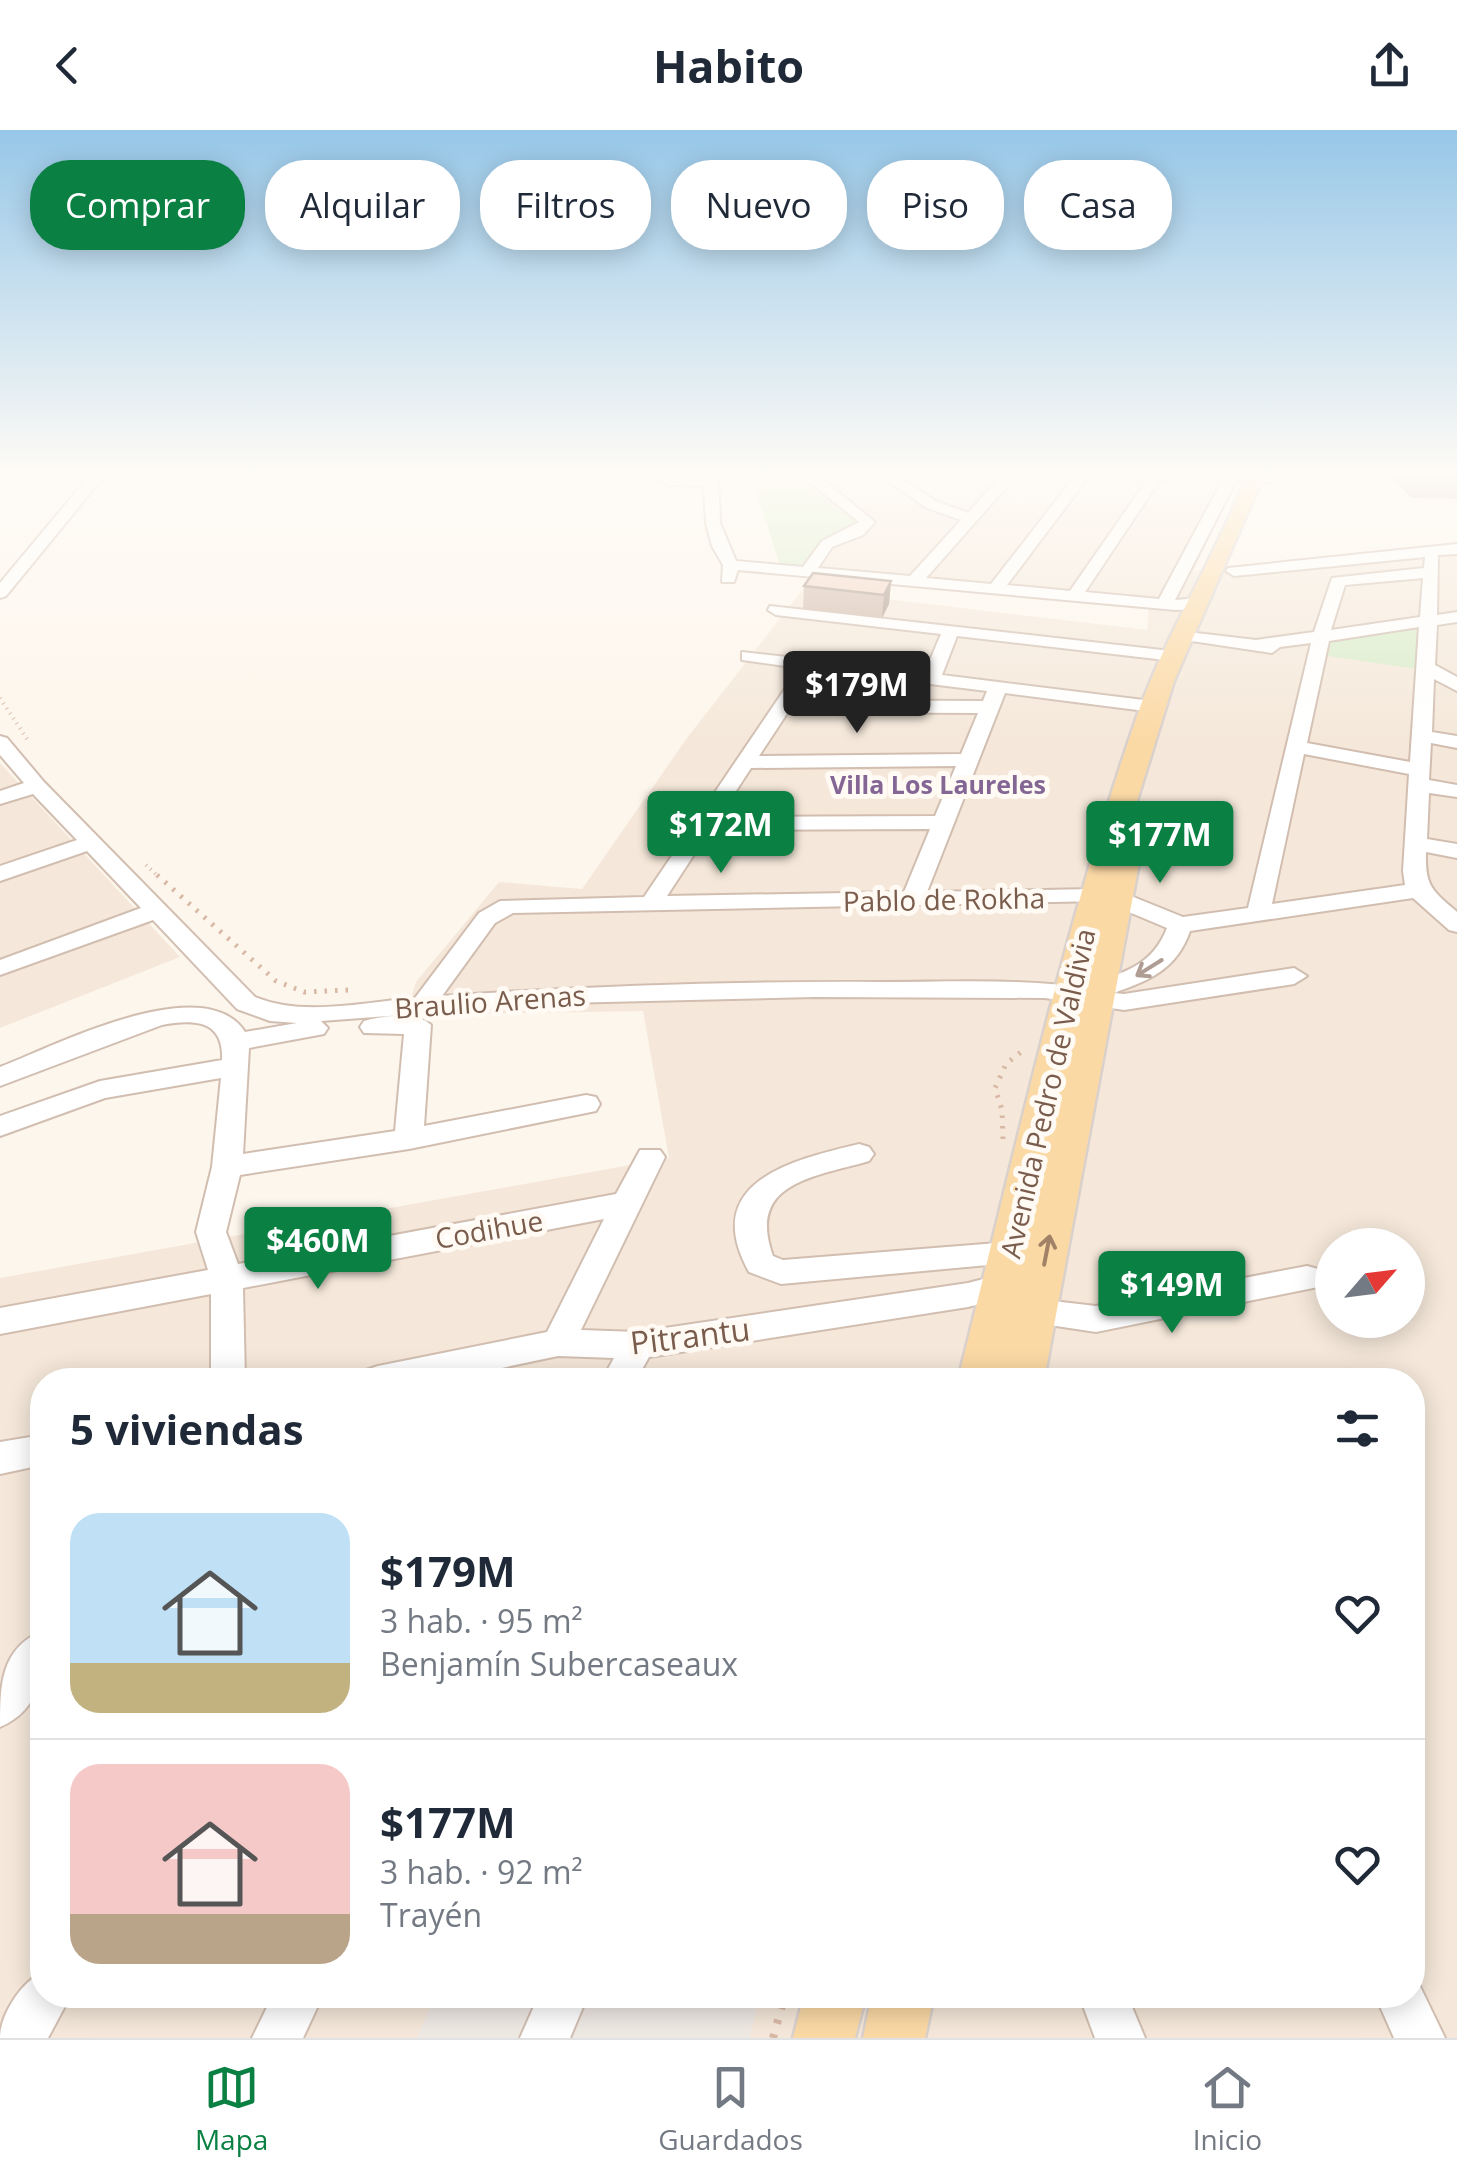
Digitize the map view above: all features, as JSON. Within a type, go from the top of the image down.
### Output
[{"type":"main road","name":"Avenida Pedro de Valdivia","points":[[1024,1368],[1106,897],[1153,706],[1186,622],[1217,564]]},
{"type":"main road","name":"Avenida Pedro de Valdivia","points":[[1106,897],[1156,750],[1186,622],[1236,564]]},
{"type":"main road","name":"Avenida Pedro de Valdivia","points":[[983,1368],[1006,1270],[1089,992]]},
{"type":"main road","points":[[824,2038],[832,2008]]},
{"type":"main road","points":[[894,2038],[900,2008]]},
{"type":"street","points":[[0,593],[24,564]]},
{"type":"street","points":[[726,564],[729,573],[804,570],[1075,595],[1186,622],[1254,646],[1319,646],[1457,618]]},
{"type":"street","points":[[804,570],[809,564]]},
{"type":"street","points":[[914,581],[929,564]]},
{"type":"street","points":[[996,588],[1014,564]]},
{"type":"street","points":[[1075,595],[1096,564]]},
{"type":"street","points":[[1186,622],[1204,564]]},
{"type":"street","points":[[1234,570],[1297,564]]},
{"type":"street","points":[[1259,911],[1319,646],[1338,582],[1435,571],[1416,843],[1418,890],[1457,925]]},
{"type":"street","points":[[776,610],[951,630],[1186,622]]},
{"type":"street","points":[[931,680],[951,630]]},
{"type":"street","points":[[748,656],[931,680],[993,698]]},
{"type":"street","points":[[652,904],[810,665]]},
{"type":"street","points":[[1426,666],[1457,668]]},
{"type":"street","points":[[1426,666],[1457,685]]},
{"type":"street","points":[[785,706],[993,698],[1153,706]]},
{"type":"street","points":[[912,900],[993,698]]},
{"type":"street","points":[[1422,736],[1457,742]]},
{"type":"street","name":"Braulio Arenas","points":[[0,742],[37,786],[246,1002],[260,1011],[296,1015],[564,994],[814,990],[1089,992],[1124,1002],[1294,976]]},
{"type":"street","points":[[1297,746],[1420,777],[1457,792]]},
{"type":"street","points":[[746,762],[968,760]]},
{"type":"street","points":[[0,798],[37,786]]},
{"type":"street","points":[[702,824],[944,822]]},
{"type":"street","points":[[0,874],[92,842]]},
{"type":"street","points":[[1416,843],[1457,851]]},
{"type":"street","points":[[1106,897],[1180,925],[1418,890]]},
{"type":"street","name":"Pablo de Rokha","points":[[423,1005],[487,918],[500,909],[520,905],[1106,897]]},
{"type":"street","points":[[0,968],[157,910]]},
{"type":"street","points":[[1089,992],[1155,967],[1170,954],[1180,925]]},
{"type":"street","points":[[0,1077],[122,1029],[185,1013],[220,1022],[236,1054],[227,1167],[211,1232],[226,1278],[228,1368]]},
{"type":"street","points":[[0,1126],[100,1090],[236,1054],[308,1028],[418,1025],[410,1139]]},
{"type":"street","points":[[227,1167],[410,1139],[586,1104]]},
{"type":"street","points":[[860,1154],[794,1169],[774,1183],[749,1214],[749,1242],[760,1264],[780,1272],[1006,1270]]},
{"type":"street","points":[[558,1343],[650,1156]]},
{"type":"street","name":"Codihue","points":[[0,1321],[624,1204]]},
{"type":"street","name":"Pitrantu","points":[[458,1368],[558,1343],[638,1344],[968,1294],[1006,1270]]},
{"type":"street","points":[[1035,1312],[1096,1320],[1307,1278]]},
{"type":"street","points":[[626,1368],[638,1344]]},
{"type":"street","points":[[0,1458],[30,1452]]},
{"type":"street","points":[[0,1706],[30,1667]]},
{"type":"street","points":[[20,2038],[39,2008]]},
{"type":"street","points":[[277,2038],[292,2008]]},
{"type":"street","points":[[545,2038],[558,2008]]},
{"type":"street","points":[[1108,2008],[1120,2038]]},
{"type":"street","points":[[1405,2008],[1420,2038]]},
{"type":"path","points":[[773,2038],[781,2008]]},
{"type":"shaded area","points":[[780,564],[1196,564],[1193,571],[1270,564],[1457,564],[1457,2038],[0,2038],[0,1278],[669,1158],[643,1011],[406,1015],[416,982],[499,882],[582,889],[687,738],[803,589],[1147,630],[1149,607],[781,568]]},
{"type":"shaded area","points":[[0,763],[180,957],[0,1028]]},
{"type":"shaded area","points":[[430,2008],[757,2008],[749,2038],[417,2038]]},
{"type":"green space","points":[[780,564],[803,564],[801,566],[781,568]]},
{"type":"green space","points":[[1420,625],[1416,669],[1328,656],[1331,639]]},
{"type":"building","points":[[813,573],[891,581],[884,595],[804,586]]},
{"type":"district","name":"Villa Los Laureles","points":[[938,784]]}]
